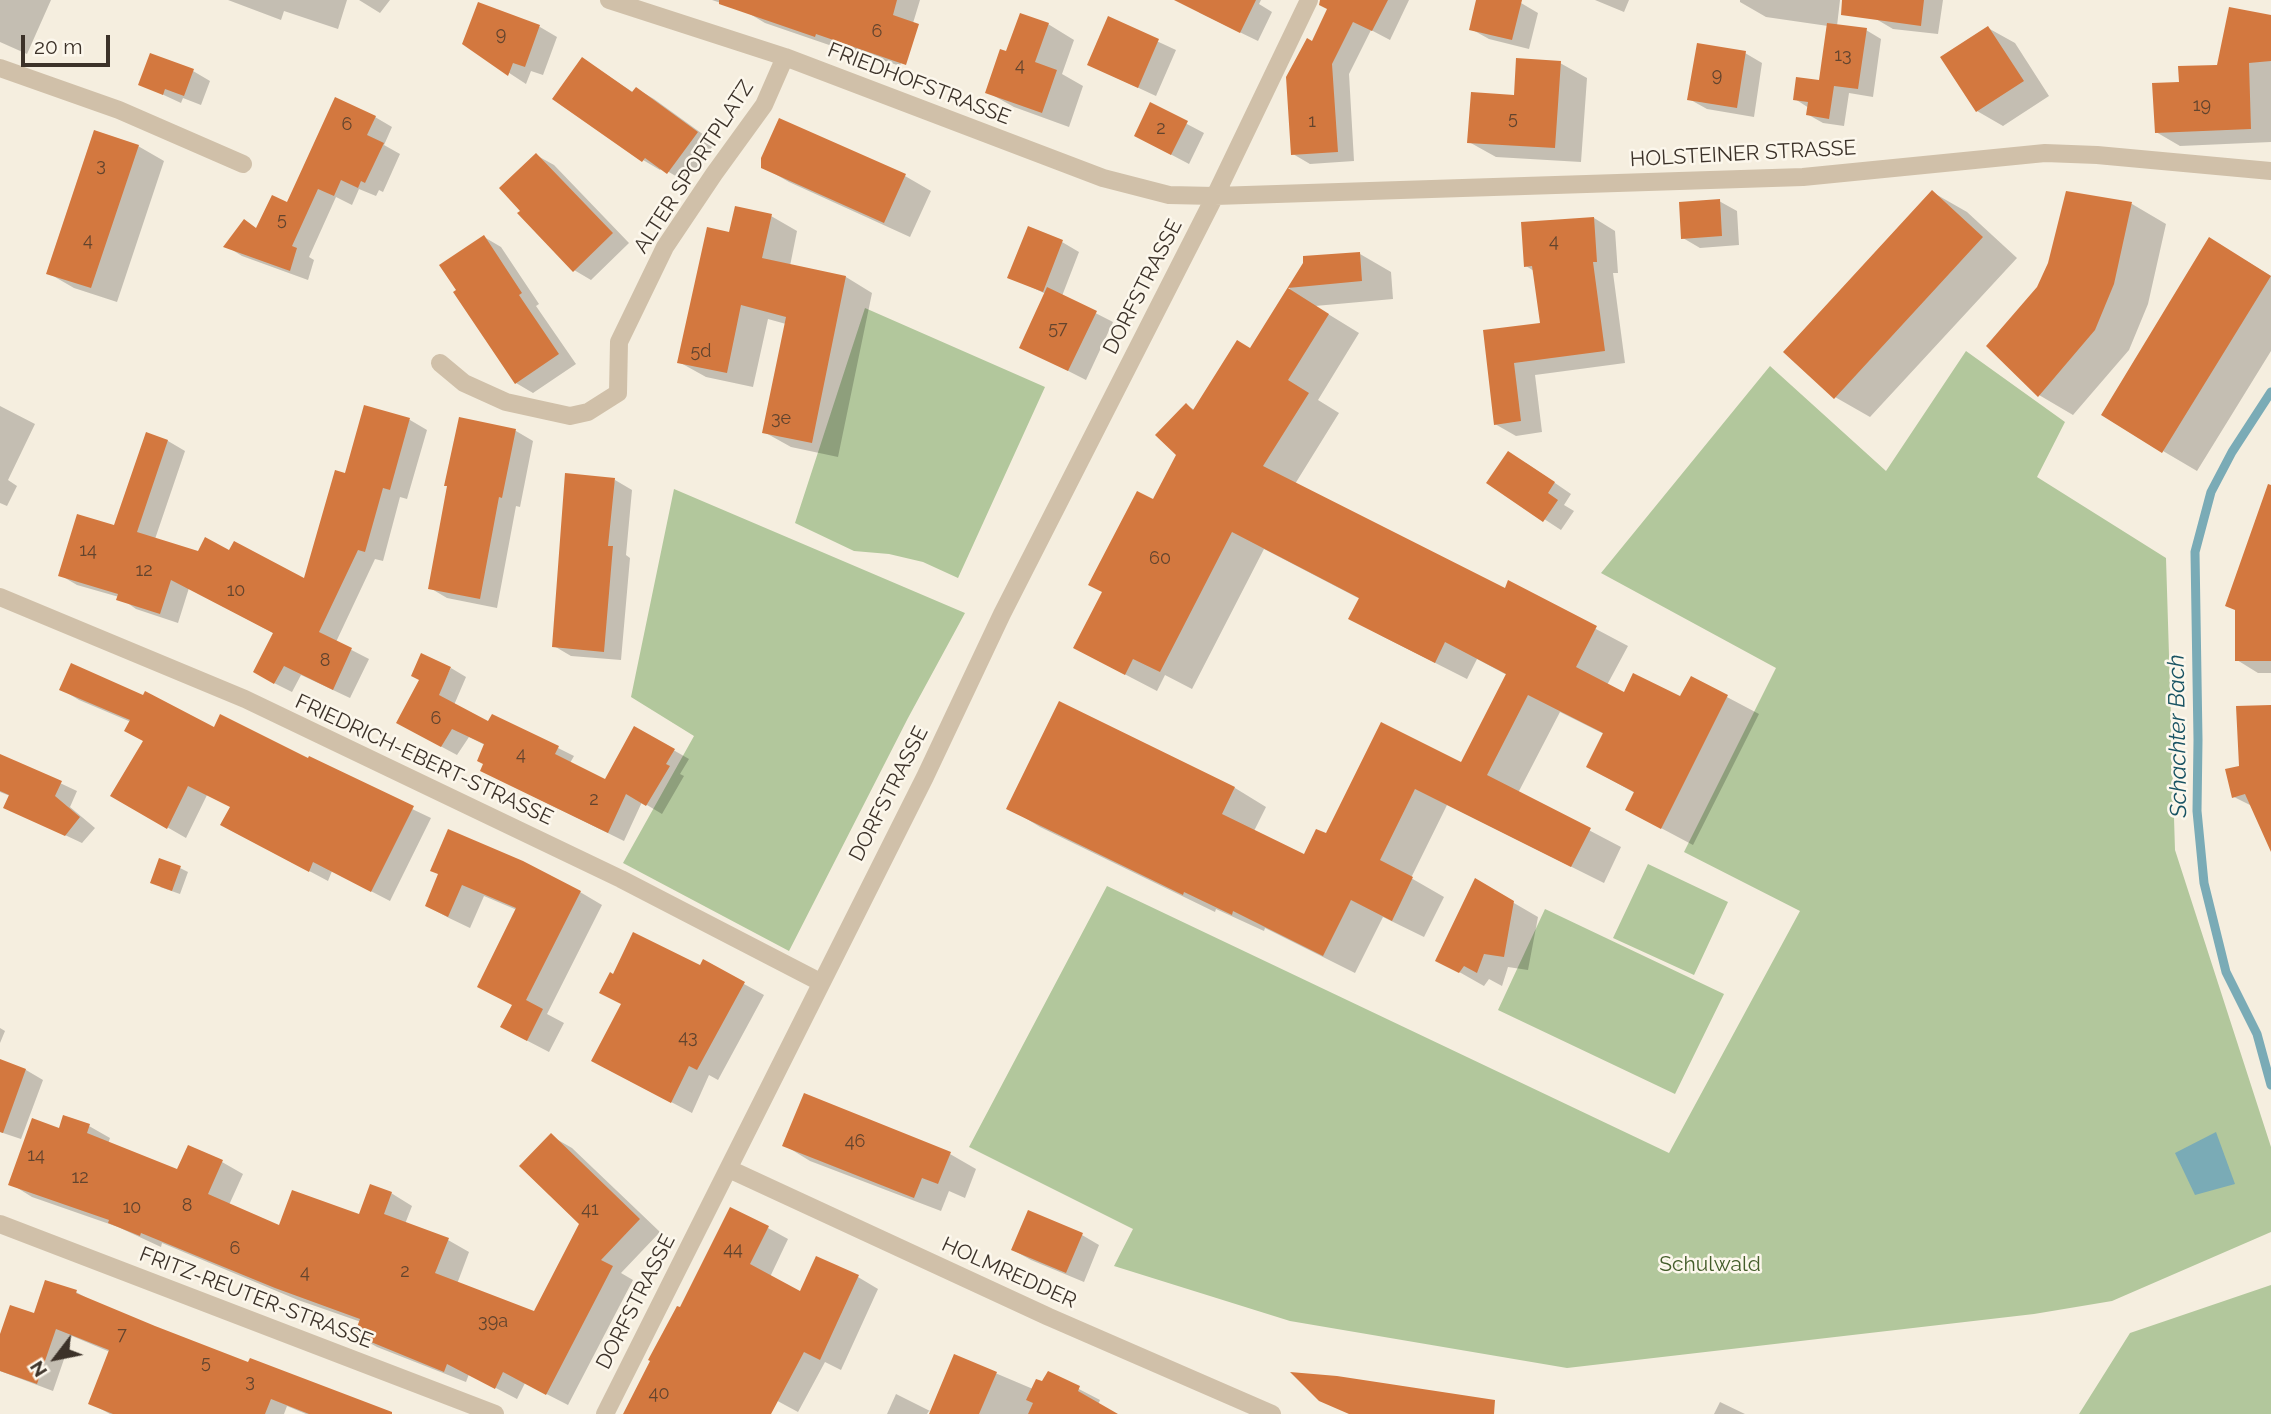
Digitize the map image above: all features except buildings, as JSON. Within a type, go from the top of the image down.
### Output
[{"type":"street","name":"FRIEDHOFSTRASSE","points":[[609,0],[785,57],[1103,178],[1169,195],[1215,196]]},
{"type":"street","name":"DORFSTRASSE","points":[[604,1414],[925,777],[1015,590],[1215,196],[1310,0]]},
{"type":"street","name":"ALTER SPORTPLATZ","points":[[440,363],[464,383],[506,402],[570,416],[588,412],[618,393],[619,342],[660,259],[713,174],[764,104],[785,57]]},
{"type":"street","points":[[0,68],[119,110],[243,164]]},
{"type":"street","name":"HOLSTEINER STRASSE","points":[[1215,196],[1803,177],[2045,153],[2271,171]]},
{"type":"street","name":"FRIEDRICH-EBERT-STRASSE","points":[[0,597],[245,699],[621,879],[820,982]]},
{"type":"street","name":"HOLMREDDER","points":[[729,1169],[1037,1311],[1272,1414]]},
{"type":"street","name":"FRITZ-REUTER-STRASSE","points":[[0,1224],[495,1414]]},
{"type":"green space","points":[[865,308],[1045,387],[958,578],[923,562],[889,554],[854,551],[795,523]]},
{"type":"green space","name":"Schulwald","points":[[1966,351],[2065,422],[2037,477],[2166,558],[2175,850],[2271,1147],[2271,1232],[2112,1301],[2034,1314],[1567,1368],[1290,1321],[1114,1266],[1133,1229],[969,1147],[1107,886],[1669,1153],[1800,911],[1684,852],[1776,668],[1601,573],[1770,366],[1886,471]]},
{"type":"green space","points":[[674,489],[965,613],[789,951],[623,863],[694,736],[631,697]]},
{"type":"green space","points":[[1648,864],[1728,902],[1694,975],[1613,938]]},
{"type":"green space","points":[[1545,909],[1724,994],[1675,1094],[1498,1010]]},
{"type":"green space","points":[[2271,1285],[2271,1414],[2079,1414],[2130,1333]]},
{"type":"water","points":[[2216,1132],[2235,1184],[2195,1195],[2175,1153]]},
{"type":"waterway","name":"Schachter Bach","points":[[2271,392],[2232,452],[2211,492],[2195,552],[2197,811],[2204,883],[2226,972],[2257,1034],[2271,1085]]}]
